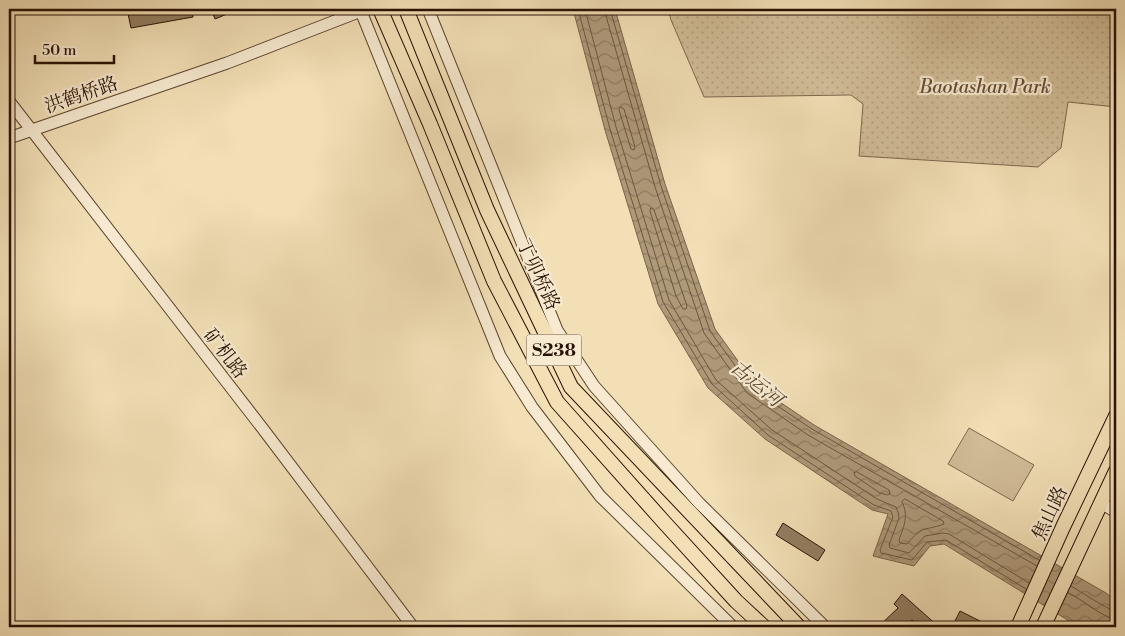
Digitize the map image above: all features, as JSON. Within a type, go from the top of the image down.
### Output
[{"type":"main road","name":"S238","points":[[380,9],[430,124],[494,281],[557,402],[736,601],[764,627]]},
{"type":"main road","name":"丁卯桥路","points":[[406,9],[487,210],[571,387],[799,627]]},
{"type":"main road","name":"焦山路","points":[[1018,627],[1116,416]]},
{"type":"main road","points":[[1043,627],[1116,470]]},
{"type":"street","points":[[428,9],[557,330],[562,338],[594,386],[700,503],[825,627]]},
{"type":"street","points":[[362,10],[500,356],[532,407],[600,496],[733,627]]},
{"type":"street","name":"洪鹤桥路","points":[[9,138],[227,62],[362,10]]},
{"type":"street","name":"矿机路","points":[[9,101],[413,627]]},
{"type":"street","points":[[1101,502],[1116,512]]},
{"type":"green space","name":"Baotashan Park","points":[[668,9],[1116,9],[1116,107],[1068,102],[1061,148],[1038,167],[859,156],[863,104],[851,95],[704,97]]},
{"type":"green space","points":[[969,428],[1034,465],[1013,501],[948,464]]},
{"type":"water","points":[[573,9],[615,9],[665,184],[715,329],[756,386],[814,425],[1106,593],[1116,601],[1116,627],[1079,627],[944,544],[930,546],[914,566],[873,556],[888,514],[872,510],[765,439],[708,388],[658,304],[605,130]]},
{"type":"building","points":[[127,9],[192,9],[193,17],[131,28]]},
{"type":"building","points":[[211,9],[239,9],[215,19]]},
{"type":"building","points":[[783,523],[825,550],[818,561],[776,535]]},
{"type":"building","points":[[902,594],[939,627],[920,627],[912,620],[904,627],[878,627],[898,608],[894,604]]},
{"type":"building","points":[[960,611],[992,627],[968,627],[955,621]]},
{"type":"water label","name":"古运河","points":[[757,383]]}]
